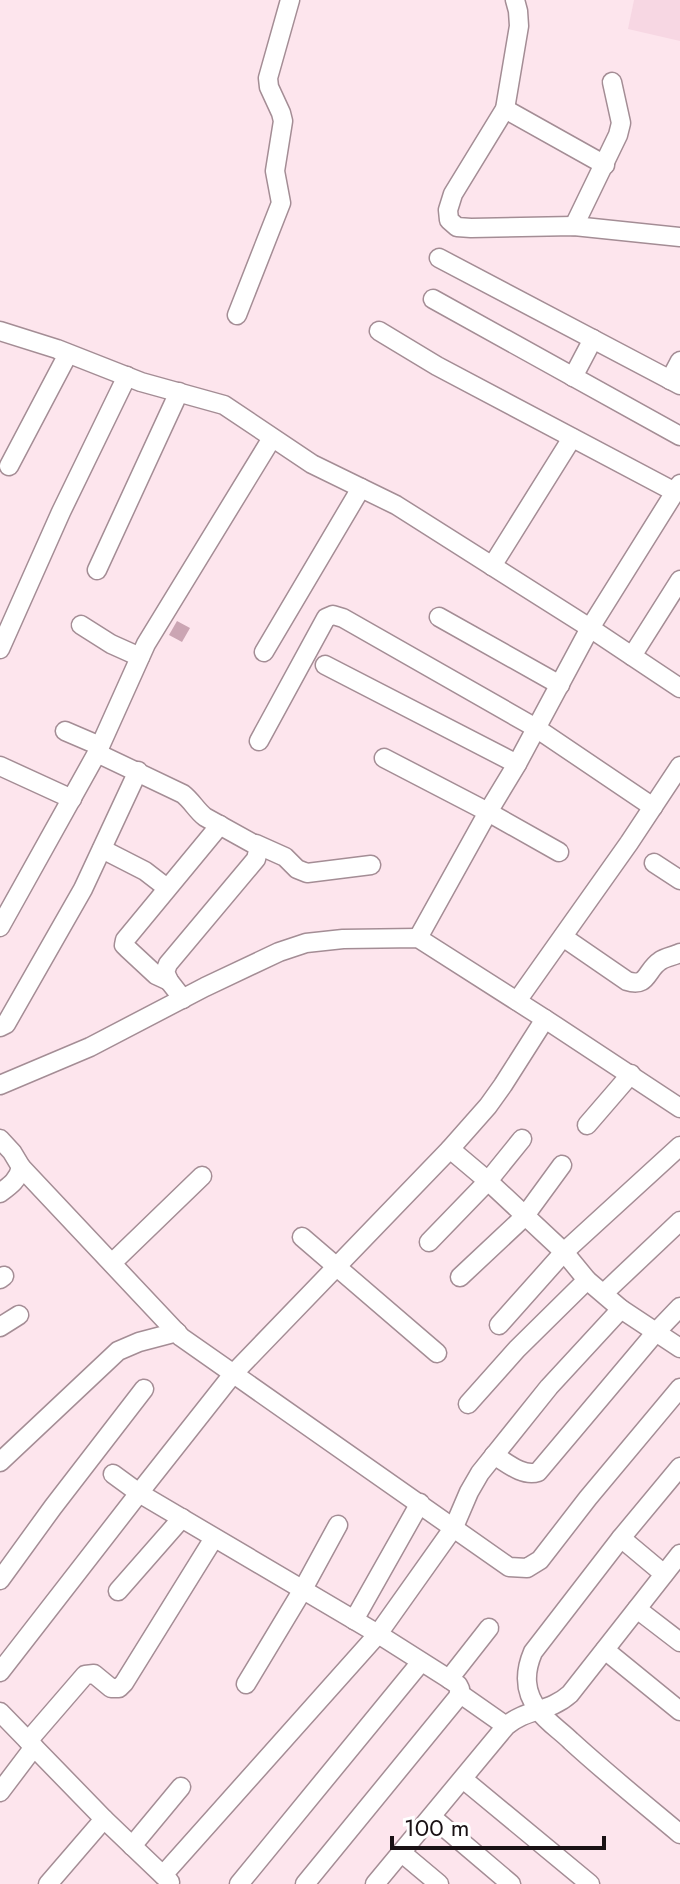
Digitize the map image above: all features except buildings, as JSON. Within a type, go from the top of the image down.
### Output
[{"type":"street","points":[[237,315],[281,203],[275,171],[283,121],[268,78],[290,0]]},
{"type":"street","points":[[515,0],[519,26],[505,109],[453,194],[448,210],[449,220],[457,227],[574,226],[680,237]]},
{"type":"street","points":[[574,226],[618,135],[621,123],[612,82]]},
{"type":"street","points":[[505,109],[605,165]]},
{"type":"street","points":[[439,258],[675,383],[680,361]]},
{"type":"street","points":[[433,299],[680,436]]},
{"type":"street","points":[[379,331],[437,366],[572,438],[678,488],[590,628],[418,938]]},
{"type":"street","points":[[2,338],[68,354],[127,376],[224,405],[312,464],[396,505],[680,688]]},
{"type":"street","points":[[573,377],[593,339]]},
{"type":"street","points":[[9,466],[68,354]]},
{"type":"street","points":[[0,649],[61,512],[127,376]]},
{"type":"street","points":[[97,570],[179,392]]},
{"type":"street","points":[[0,927],[99,750],[140,657],[272,438]]},
{"type":"street","points":[[492,566],[572,438]]},
{"type":"street","points":[[264,652],[361,488]]},
{"type":"street","points":[[632,656],[680,580]]},
{"type":"street","points":[[259,741],[326,618],[333,615],[536,728],[653,807]]},
{"type":"street","points":[[439,617],[560,685]]},
{"type":"street","points":[[81,625],[140,657]]},
{"type":"street","points":[[325,665],[517,764]]},
{"type":"street","points":[[65,731],[183,794],[198,811],[285,857],[297,869],[307,873],[371,865]]},
{"type":"street","points":[[384,758],[559,852]]},
{"type":"street","points":[[517,1001],[680,766]]},
{"type":"street","points":[[0,1028],[6,1024],[75,903],[138,771]]},
{"type":"street","points":[[2,773],[72,799]]},
{"type":"street","points":[[169,981],[156,975],[124,943],[150,907],[220,825]]},
{"type":"street","points":[[183,999],[165,972],[168,964],[256,859],[259,847],[256,844]]},
{"type":"street","points":[[102,849],[145,871],[167,888]]},
{"type":"street","points":[[654,863],[680,880]]},
{"type":"street","points":[[563,937],[635,984],[643,981],[662,959],[680,953]]},
{"type":"street","points":[[0,1085],[90,1047],[279,952],[306,943],[343,939],[418,938],[680,1108]]},
{"type":"street","points":[[0,1672],[233,1374],[488,1106],[545,1019]]},
{"type":"street","points":[[587,1125],[631,1074]]},
{"type":"street","points":[[0,1139],[21,1167],[177,1332],[509,1567],[527,1568],[540,1560],[588,1498],[679,1393]]},
{"type":"street","points":[[429,1242],[488,1181],[522,1139]]},
{"type":"street","points":[[499,1325],[564,1252],[680,1146]]},
{"type":"street","points":[[450,1149],[564,1252],[587,1280],[621,1309],[680,1348]]},
{"type":"street","points":[[460,1277],[524,1217],[562,1165]]},
{"type":"street","points":[[0,1193],[14,1183],[21,1167]]},
{"type":"street","points":[[112,1263],[202,1176]]},
{"type":"street","points":[[604,1293],[680,1221]]},
{"type":"street","points":[[302,1237],[437,1353]]},
{"type":"street","points":[[468,1404],[517,1349],[587,1280]]},
{"type":"street","points":[[494,1455],[525,1473],[538,1472],[680,1307]]},
{"type":"street","points":[[0,1712],[169,1882],[378,1634],[454,1527],[480,1473],[549,1387],[621,1309]]},
{"type":"street","points":[[0,1327],[19,1315]]},
{"type":"street","points":[[0,1462],[118,1351],[177,1332]]},
{"type":"street","points":[[0,1580],[144,1389]]},
{"type":"street","points":[[680,1467],[533,1652],[526,1668],[530,1693],[539,1711],[680,1834]]},
{"type":"street","points":[[113,1474],[139,1493],[378,1634],[506,1726]]},
{"type":"street","points":[[354,1620],[420,1503]]},
{"type":"street","points":[[118,1591],[182,1518]]},
{"type":"street","points":[[246,1684],[338,1525]]},
{"type":"street","points":[[0,1792],[31,1744],[85,1675],[94,1674],[111,1688],[119,1688],[124,1683],[214,1538]]},
{"type":"street","points":[[621,1538],[664,1574]]},
{"type":"street","points":[[375,1884],[506,1726],[516,1718],[560,1703],[570,1694],[680,1554]]},
{"type":"street","points":[[637,1609],[680,1642]]},
{"type":"street","points":[[305,1884],[454,1686],[489,1628]]},
{"type":"street","points":[[605,1650],[680,1711]]},
{"type":"street","points":[[239,1884],[421,1662]]},
{"type":"street","points":[[463,1779],[580,1881]]},
{"type":"street","points":[[132,1846],[181,1787]]},
{"type":"street","points":[[432,1817],[511,1884]]},
{"type":"street","points":[[48,1884],[104,1819]]},
{"type":"street","points":[[402,1853],[439,1884]]},
{"type":"shaded area","points":[[634,0],[680,0],[680,41],[628,29]]}]
